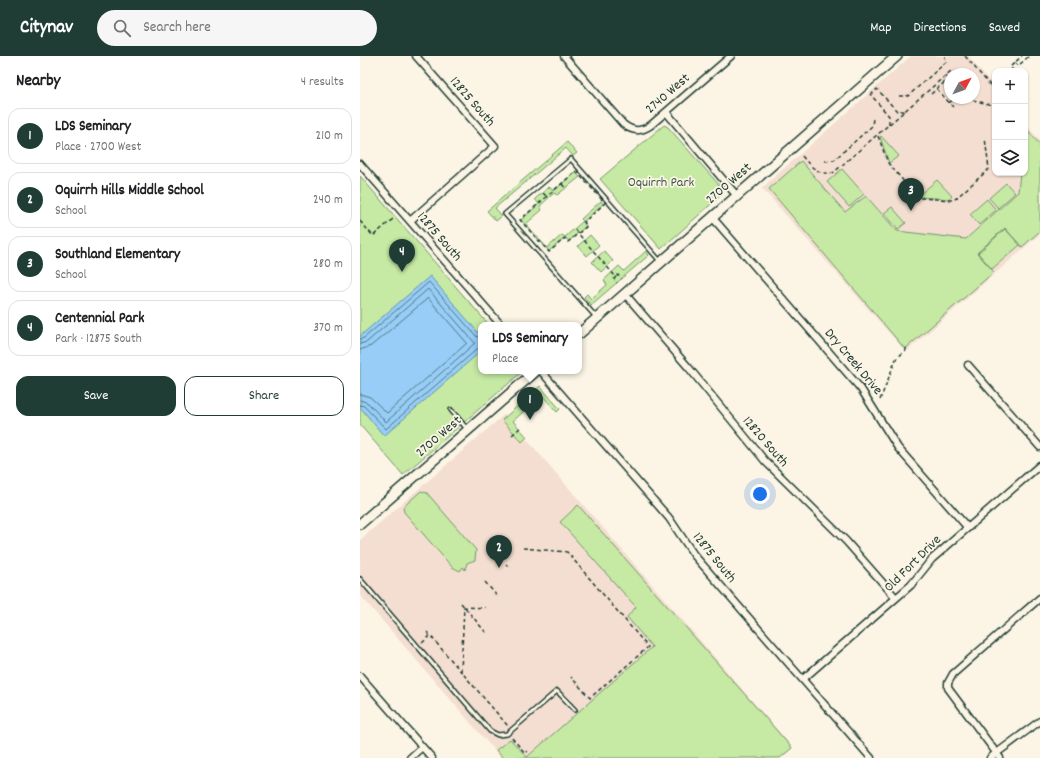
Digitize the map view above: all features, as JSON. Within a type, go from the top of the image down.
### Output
[{"type":"main road","name":"2700 West","points":[[582,331],[897,56]]},
{"type":"main road","name":"2700 West","points":[[360,524],[533,374]]},
{"type":"street","name":"12825 South","points":[[410,221],[495,146],[416,56]]},
{"type":"street","name":"2740 West","points":[[566,57],[623,124],[630,129],[637,131],[648,127],[730,56]]},
{"type":"street","points":[[666,112],[737,196]]},
{"type":"street","name":"12875 South","points":[[360,164],[498,322]]},
{"type":"street","name":"Dry Creek Drive","points":[[712,217],[861,389],[898,448],[968,528]]},
{"type":"street","name":"12820 South","points":[[625,294],[689,368],[765,461],[846,541],[896,598]]},
{"type":"street","points":[[968,365],[1040,447]]},
{"type":"street","name":"12875 South","points":[[544,374],[661,508],[694,555],[871,758]]},
{"type":"street","name":"Old Fort Drive","points":[[803,679],[914,582],[932,559],[1040,465]]},
{"type":"street","points":[[998,756],[948,688],[948,683],[953,674],[1040,598]]},
{"type":"street","points":[[360,676],[432,758]]},
{"type":"street","points":[[990,758],[998,756],[1040,721]]},
{"type":"street","points":[[410,758],[422,747]]},
{"type":"lane","points":[[597,318],[505,214],[571,159],[661,262]]},
{"type":"lane","points":[[451,410],[468,430]]},
{"type":"lane","points":[[360,579],[490,731],[498,735],[507,734],[557,691],[575,710]]},
{"type":"path","points":[[899,96],[908,96],[946,62],[945,56]]},
{"type":"path","points":[[965,56],[992,86]]},
{"type":"path","points":[[1011,68],[1010,67],[1022,56]]},
{"type":"path","points":[[1014,63],[1018,66],[1029,56]]},
{"type":"path","points":[[802,156],[822,174],[834,173],[944,77]]},
{"type":"path","points":[[931,94],[944,83]]},
{"type":"path","points":[[889,126],[889,116],[871,94],[877,89],[897,111],[905,111]]},
{"type":"path","points":[[937,89],[944,97]]},
{"type":"path","points":[[980,102],[992,105]]},
{"type":"path","points":[[950,104],[953,107]]},
{"type":"path","points":[[825,161],[834,160],[866,132],[872,126],[873,118]]},
{"type":"path","points":[[878,135],[888,163],[918,198],[954,200],[989,170],[985,138]]},
{"type":"path","points":[[576,171],[605,203],[584,222],[587,226],[578,234],[568,242],[565,238],[549,252],[520,220],[562,184],[576,171]]},
{"type":"path","points":[[562,184],[566,189]]},
{"type":"path","points":[[543,193],[547,198]]},
{"type":"path","points":[[360,221],[373,236],[394,218]]},
{"type":"path","points":[[575,230],[616,277],[614,279],[617,283]]},
{"type":"path","points":[[616,277],[618,275],[622,279]]},
{"type":"path","points":[[880,400],[896,359],[906,350],[906,346]]},
{"type":"path","points":[[512,435],[520,428]]},
{"type":"path","points":[[523,548],[567,552],[648,647],[590,698],[571,677]]},
{"type":"path","points":[[485,582],[497,596]]},
{"type":"path","points":[[461,603],[488,635]]},
{"type":"path","points":[[464,607],[485,608]]},
{"type":"path","points":[[461,671],[464,607]]},
{"type":"path","points":[[427,632],[510,727]]},
{"type":"path","points":[[421,645],[430,636]]},
{"type":"path","points":[[512,738],[525,753],[527,751]]},
{"type":"shaded area","points":[[911,56],[968,56],[978,68],[944,68],[944,104],[980,104],[980,70],[992,84],[992,176],[1028,176],[1028,127],[1040,141],[1040,234],[906,352],[762,188]]},
{"type":"shaded area","points":[[505,414],[793,748],[781,758],[501,758],[360,595],[360,540]]},
{"type":"green space","name":"Oquirrh Park","points":[[664,125],[668,127],[721,187],[718,198],[661,249],[600,179]]},
{"type":"green space","points":[[1028,131],[1040,145],[1040,231],[1022,247],[1005,228],[977,253],[994,272],[905,349],[769,189],[801,161],[845,212],[866,196],[897,231],[966,239],[1018,192],[1020,176],[1028,176]]},
{"type":"green space","points":[[881,136],[899,156],[889,163],[880,137]]},
{"type":"green space","points":[[567,142],[577,153],[573,156],[566,148],[495,208],[502,216],[496,221],[487,211]]},
{"type":"green space","points":[[842,169],[864,194],[849,207],[827,182]]},
{"type":"green space","points":[[575,172],[580,177],[557,195],[554,193],[540,206],[542,210],[526,224],[547,248],[562,235],[565,237],[583,221],[581,219],[601,201],[603,204],[583,222],[586,226],[569,241],[565,238],[549,251],[521,220],[539,204],[535,199],[549,187],[554,191]]},
{"type":"green space","points":[[360,176],[486,322],[478,322],[478,374],[520,374],[403,475],[360,425]]},
{"type":"green space","points":[[937,180],[952,196],[949,199],[919,197],[919,195]]},
{"type":"green space","points":[[1006,183],[1015,193],[998,208],[989,198]]},
{"type":"green space","points":[[987,199],[996,210],[979,225],[970,214]]},
{"type":"green space","points":[[892,207],[906,223],[898,229],[884,213]]},
{"type":"green space","points":[[1005,229],[1020,245],[992,269],[978,253]]},
{"type":"green space","points":[[590,235],[599,245],[587,256],[578,246]]},
{"type":"green space","points":[[604,251],[613,261],[601,272],[592,262]]},
{"type":"green space","points":[[646,251],[649,255],[591,305],[584,297],[587,294],[591,299],[607,285],[604,280],[619,266],[624,271]]},
{"type":"green space","points":[[540,386],[560,409],[557,412],[542,395],[513,421],[527,437],[522,442],[502,420]]},
{"type":"green space","points":[[421,491],[427,493],[476,550],[475,560],[467,563],[465,570],[463,567],[460,571],[452,567],[404,512],[403,507]]},
{"type":"green space","points":[[578,505],[792,748],[780,758],[503,758],[496,750],[510,739],[527,757],[652,647],[627,617],[636,607],[560,522]]},
{"type":"water","points":[[430,276],[478,332],[478,354],[384,436],[360,407],[360,336]]},
{"type":"place","name":"Southland Elementary","points":[[911,211]]},
{"type":"place","name":"Centennial Park","points":[[402,272]]},
{"type":"place","name":"LDS Seminary","points":[[530,420]]},
{"type":"place","name":"Oquirrh Hills Middle School","points":[[499,568]]}]
